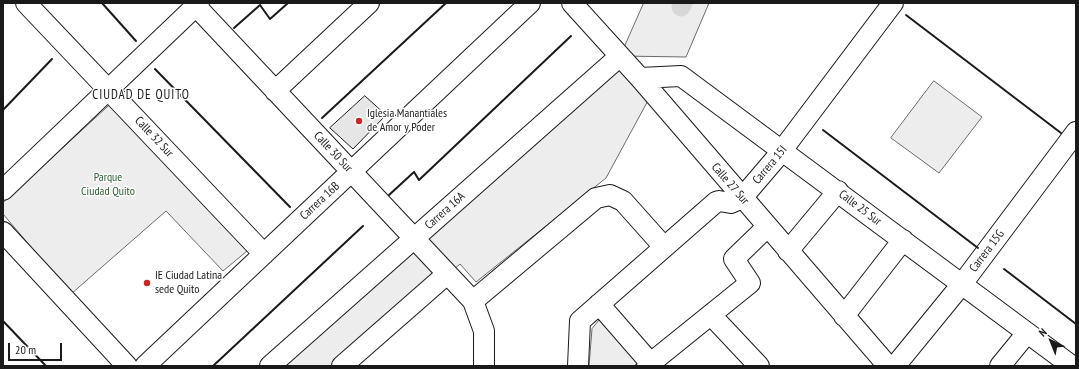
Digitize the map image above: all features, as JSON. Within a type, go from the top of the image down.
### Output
[{"type":"street","name":"Calle 32 Sur","points":[[26,3],[264,254]]},
{"type":"street","points":[[275,91],[369,3]]},
{"type":"street","name":"Carrera 16B","points":[[145,366],[530,3]]},
{"type":"street","name":"Calle 27 Sur","points":[[572,3],[640,78],[888,366]]},
{"type":"street","name":"Carrera 15I","points":[[742,198],[782,150],[893,3]]},
{"type":"street","points":[[3,190],[109,90],[196,4]]},
{"type":"street","name":"Calle 30 Sur","points":[[196,4],[275,91],[473,300]]},
{"type":"street","name":"Carrera 16A","points":[[270,366],[620,56]]},
{"type":"street","name":"Calle 25 Sur","points":[[640,78],[681,76],[1072,366]]},
{"type":"street","name":"Carrera 15G","points":[[894,366],[962,284],[1076,132]]},
{"type":"street","points":[[788,251],[838,191]]},
{"type":"street","points":[[484,366],[484,331],[473,300],[596,198],[610,195],[623,201],[664,247]]},
{"type":"street","points":[[578,366],[580,321],[716,202],[720,200],[732,203],[742,198]]},
{"type":"street","points":[[599,304],[650,365],[750,283],[734,259],[767,227]]},
{"type":"street","points":[[3,232],[127,366]]},
{"type":"street","points":[[844,316],[903,240]]},
{"type":"street","points":[[349,364],[448,274]]},
{"type":"street","points":[[712,315],[759,366]]},
{"type":"street","points":[[1000,366],[1027,333]]},
{"type":"shaded area","points":[[644,3],[709,3],[686,57],[620,56]]},
{"type":"shaded area","points":[[620,56],[651,95],[606,178],[476,282],[460,264],[342,366],[274,366]]},
{"type":"shaded area","points":[[934,81],[982,117],[939,173],[891,138]]},
{"type":"shaded area","name":"Parque Ciudad Quito","points":[[112,103],[247,251],[223,271],[166,211],[71,294],[3,214],[3,203]]},
{"type":"shaded area","points":[[601,318],[637,363],[634,366],[589,366],[592,329]]},
{"type":"building","name":"Iglesia Manantiales de Amor y Poder","points":[[365,96],[386,115],[353,149],[330,128]]},
{"type":"waterway","points":[[681,7],[683,3]]},
{"type":"wall","points":[[102,3],[136,41]]},
{"type":"wall","points":[[234,28],[260,5],[270,19],[288,3]]},
{"type":"wall","points":[[322,118],[446,3]]},
{"type":"wall","points":[[906,15],[1061,133]]},
{"type":"wall","points":[[389,195],[414,172],[419,180],[571,36]]},
{"type":"wall","points":[[3,110],[52,59]]},
{"type":"wall","points":[[155,69],[290,207]]},
{"type":"wall","points":[[823,130],[978,248]]},
{"type":"wall","points":[[213,366],[363,226]]},
{"type":"wall","points":[[1004,269],[1076,324]]},
{"type":"wall","points":[[3,321],[46,366]]},
{"type":"place","name":"Iglesia Manantiales de Amor y Poder","points":[[359,121]]},
{"type":"place","name":"IE Ciudad Latina sede Quito","points":[[147,283]]},
{"type":"district","name":"CIUDAD DE QUITO","points":[[141,95]]}]
